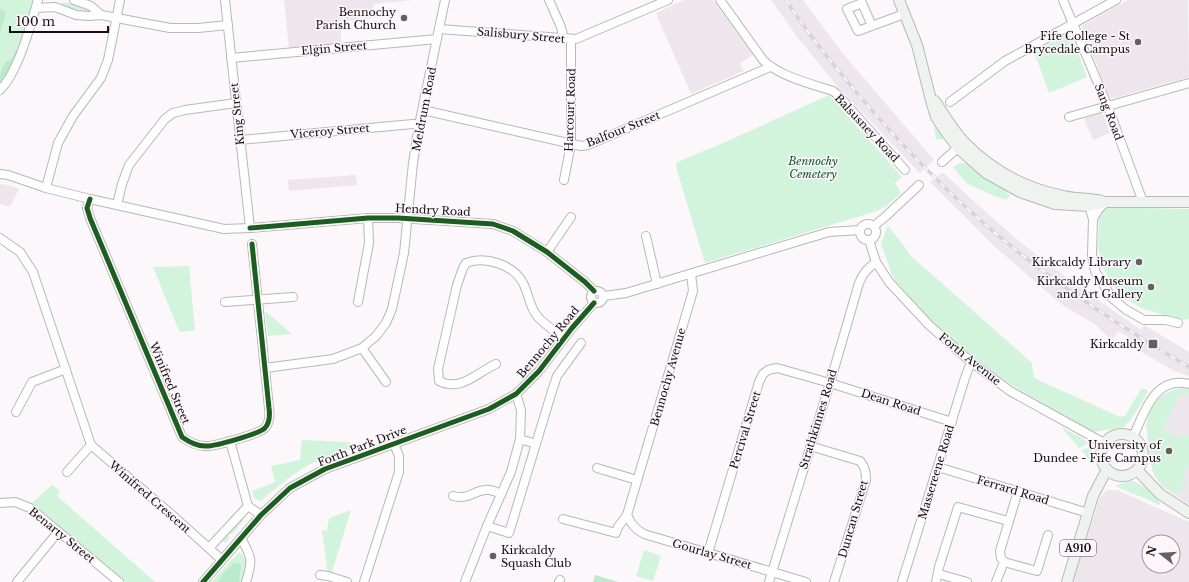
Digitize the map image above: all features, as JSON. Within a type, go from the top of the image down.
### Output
[{"type":"main road","points":[[899,0],[917,45],[936,116],[946,132],[961,145],[986,172],[1020,192],[1055,204],[1089,206],[1106,202],[1189,202]]},
{"type":"main road","points":[[961,145],[1008,177],[1027,186],[1061,196],[1090,198],[1106,202]]},
{"type":"main road","points":[[1120,434],[1133,437],[1140,444],[1143,453],[1142,462],[1136,470],[1129,475],[1115,475],[1107,471],[1104,467],[1101,458],[1104,443],[1111,437],[1120,434]]},
{"type":"main road","points":[[1136,470],[1160,494],[1189,513]]},
{"type":"main road","name":"A910","points":[[1067,582],[1093,496],[1107,471]]},
{"type":"street","points":[[74,0],[91,6],[101,15]]},
{"type":"street","points":[[46,188],[58,143],[73,116],[101,78],[108,60],[120,0]]},
{"type":"street","name":"King Street","points":[[225,0],[250,228]]},
{"type":"street","name":"Meldrum Road","points":[[362,348],[386,323],[392,309],[404,253],[414,163],[420,125],[445,0]]},
{"type":"street","name":"Harcourt Road","points":[[549,0],[562,27],[570,39],[571,144],[564,180]]},
{"type":"street","name":"Salisbury Street","points":[[439,29],[570,39],[668,0]]},
{"type":"street","name":"Balsusney Road","points":[[720,0],[763,60],[770,67],[792,77],[832,91],[838,95],[905,170]]},
{"type":"street","name":"Sang Road","points":[[1063,0],[1108,106],[1143,202]]},
{"type":"street","points":[[950,102],[1005,61],[1116,0]]},
{"type":"street","points":[[0,89],[6,84],[24,46],[37,4],[54,7],[76,15],[101,15],[170,28],[198,28],[228,25]]},
{"type":"street","points":[[872,26],[904,14]]},
{"type":"street","name":"Elgin Street","points":[[231,58],[437,39]]},
{"type":"street","name":"Balfour Street","points":[[423,110],[581,146],[588,145],[770,67]]},
{"type":"street","points":[[1069,117],[1189,83]]},
{"type":"street","points":[[117,205],[122,184],[129,165],[165,119],[173,113],[185,110],[236,103]]},
{"type":"street","name":"Viceroy Street","points":[[240,140],[413,124],[420,125]]},
{"type":"street","points":[[942,162],[961,145]]},
{"type":"street","name":"Hendry Road","points":[[0,170],[4,174],[46,188],[224,229],[368,218],[493,224],[513,231],[547,252],[594,291]]},
{"type":"street","points":[[874,226],[919,185]]},
{"type":"street","name":"Winifred Street","points":[[90,199],[87,208],[90,218],[182,437],[193,444],[206,446],[260,432],[268,423],[270,417],[252,244]]},
{"type":"street","points":[[1093,219],[1098,210],[1106,202]]},
{"type":"street","points":[[1089,206],[1093,219],[1092,255],[1095,271],[1112,298],[1125,309],[1144,320],[1165,320],[1178,323]]},
{"type":"street","points":[[547,252],[571,217]]},
{"type":"street","points":[[358,302],[369,243],[368,218]]},
{"type":"street","points":[[864,224],[874,226],[876,236],[873,239],[865,240],[862,238],[860,230],[864,224]]},
{"type":"street","points":[[604,296],[626,293],[829,232],[860,230]]},
{"type":"street","points":[[646,236],[657,284]]},
{"type":"street","points":[[0,238],[20,252],[33,272],[91,446],[67,472]]},
{"type":"street","name":"Forth Avenue","points":[[869,240],[876,262],[889,282],[929,325],[971,362],[1010,391],[1104,443]]},
{"type":"street","points":[[496,364],[457,385],[439,381],[438,369],[450,316],[466,262],[474,260],[488,261],[512,270],[523,282],[532,308],[538,317],[564,338]]},
{"type":"street","name":"Strathkinnes Road","points":[[769,582],[859,283],[863,274],[876,262]]},
{"type":"street","name":"Bennochy Avenue","points":[[563,519],[618,534],[618,527],[627,515],[693,291],[691,274]]},
{"type":"street","points":[[594,291],[600,291],[604,296],[600,303],[594,303],[591,298],[594,291]]},
{"type":"street","points":[[225,302],[293,297]]},
{"type":"street","name":"Bennochy Road","points":[[465,582],[487,526],[511,472],[520,439],[520,410],[516,394],[539,371],[564,338],[594,303]]},
{"type":"street","points":[[487,526],[509,533],[557,376],[581,343]]},
{"type":"street","points":[[265,368],[333,359],[362,348],[386,382]]},
{"type":"street","name":"Massereene Road","points":[[902,582],[971,362]]},
{"type":"street","name":"Percival Street","points":[[708,553],[759,382],[763,374],[768,370],[777,368],[830,383]]},
{"type":"street","points":[[16,412],[32,382],[66,369]]},
{"type":"street","name":"Dean Road","points":[[830,383],[952,422]]},
{"type":"street","points":[[1133,437],[1147,405],[1156,393],[1174,383],[1189,384]]},
{"type":"street","name":"Forth Park Drive","points":[[203,582],[261,515],[290,488],[326,469],[489,409],[516,394]]},
{"type":"street","points":[[520,439],[536,444]]},
{"type":"street","points":[[230,441],[248,506],[261,515]]},
{"type":"street","points":[[364,582],[399,472],[399,456],[394,444]]},
{"type":"street","name":"Winifred Crescent","points":[[91,446],[171,514],[222,560]]},
{"type":"street","name":"Duncan Street","points":[[810,446],[860,461],[864,466],[866,473],[866,480],[834,582]]},
{"type":"street","name":"Ferrard Road","points":[[938,466],[1088,513]]},
{"type":"street","points":[[597,468],[637,480]]},
{"type":"street","points":[[453,496],[464,498],[486,490],[493,490],[501,494]]},
{"type":"street","points":[[1018,491],[1000,551],[1001,558],[1004,562],[1037,571],[1048,535]]},
{"type":"street","name":"Benarty Street","points":[[0,503],[15,502],[23,504],[37,513],[119,582]]},
{"type":"street","points":[[209,548],[248,506]]},
{"type":"street","points":[[936,582],[958,507],[1008,521]]},
{"type":"street","name":"Gourlay Street","points":[[627,515],[631,524],[644,534],[806,582]]},
{"type":"street","points":[[17,582],[58,532]]},
{"type":"street","points":[[241,538],[250,555],[250,568],[246,582]]},
{"type":"street","points":[[996,582],[1004,562]]},
{"type":"street","points":[[939,574],[967,582]]},
{"type":"street","points":[[320,575],[347,582]]},
{"type":"shaded area","points":[[284,0],[412,0],[374,4],[370,19],[341,21],[341,44],[289,49]]},
{"type":"shaded area","points":[[684,0],[713,0],[753,55],[740,63],[744,71],[691,94],[656,13]]},
{"type":"shaded area","points":[[771,0],[803,0],[844,55],[934,160],[920,173],[838,87],[798,38]]},
{"type":"shaded area","name":"Fife College - St Brycedale Campus","points":[[1128,0],[1188,0],[1189,77],[1114,98],[1109,96],[1082,28],[1083,25]]},
{"type":"shaded area","points":[[1102,113],[1110,133],[1093,140],[1084,118]]},
{"type":"shaded area","points":[[944,173],[1020,242],[1075,284],[1141,330],[1144,325],[1189,352],[1189,376],[1174,371],[1125,342],[1128,337],[1118,331],[1112,341],[1096,325],[1061,304],[994,246],[930,182],[940,174]]},
{"type":"shaded area","points":[[356,175],[357,185],[289,191],[288,180]]},
{"type":"shaded area","points":[[0,184],[19,189],[10,207],[0,204]]},
{"type":"shaded area","name":"University of Dundee - Fife Campus","points":[[1181,388],[1189,389],[1189,505],[1162,486],[1154,475],[1150,461],[1146,424],[1149,415],[1162,397]]},
{"type":"shaded area","points":[[1107,490],[1117,490],[1189,522],[1189,582],[1073,582],[1100,497]]},
{"type":"green space","points":[[0,0],[33,0],[27,28],[16,57],[0,79]]},
{"type":"green space","points":[[63,2],[87,7],[93,12],[81,11],[63,6]]},
{"type":"green space","points":[[0,8],[6,13],[0,33]]},
{"type":"green space","points":[[1066,34],[1072,37],[1087,77],[1049,93],[1034,52]]},
{"type":"green space","points":[[17,50],[19,53],[7,77],[0,84],[3,67],[6,62],[12,58]]},
{"type":"green space","name":"Bennochy Cemetery","points":[[829,95],[902,177],[895,183],[901,193],[888,205],[877,211],[705,263],[676,167],[677,162],[721,144]]},
{"type":"green space","points":[[934,127],[937,127],[945,139],[936,140]]},
{"type":"green space","points":[[962,163],[974,167],[988,176],[1001,186],[1010,196],[1006,200],[966,183],[953,167]]},
{"type":"green space","points":[[1103,207],[1189,209],[1189,319],[1184,320],[1146,310],[1123,298],[1114,287],[1102,266],[1098,247],[1099,216]]},
{"type":"green space","points":[[888,225],[911,256],[1032,363],[1034,378],[1120,417],[1125,416],[1141,389],[1146,389],[1148,392],[1130,421],[1124,427],[1093,432],[991,373],[934,324],[893,278],[881,243]]},
{"type":"green space","points":[[189,266],[195,330],[182,332],[179,331],[153,267]]},
{"type":"green space","points":[[265,311],[292,334],[268,336]]},
{"type":"green space","name":"University of Dundee - Fife Campus","points":[[1176,389],[1189,390],[1189,396],[1181,392],[1163,430],[1179,438],[1182,433],[1189,436],[1189,464],[1181,481],[1187,483],[1184,489],[1180,489],[1176,495],[1161,483],[1153,470],[1150,460],[1147,427],[1148,418],[1153,404],[1166,393]]},
{"type":"green space","points":[[1061,427],[1082,438],[1088,444],[1079,448]]},
{"type":"green space","points":[[302,440],[350,442],[351,449],[312,463],[294,474],[260,501],[254,498],[252,491],[275,482],[271,466],[300,460]]},
{"type":"green space","points":[[1090,447],[1095,461],[1093,465],[1081,450]]},
{"type":"green space","points":[[1132,481],[1140,484],[1148,490],[1160,503],[1160,505],[1115,486],[1124,482]]},
{"type":"green space","points":[[52,485],[60,491],[57,496],[155,582],[125,582],[32,503]]},
{"type":"green space","points":[[351,510],[331,575],[328,574],[322,530],[327,531],[329,518]]},
{"type":"green space","points":[[242,518],[244,520],[232,534],[231,533],[228,536],[230,537],[225,543],[222,540]]},
{"type":"green space","points":[[644,550],[661,556],[653,581],[636,576]]},
{"type":"green space","points":[[239,552],[246,562],[242,582],[211,582]]},
{"type":"green space","points":[[234,563],[239,563],[241,566],[239,582],[218,582],[224,572]]},
{"type":"green space","points":[[595,575],[618,582],[593,582]]},
{"type":"railway","points":[[786,0],[820,48],[871,110],[916,158],[979,219],[1028,259],[1080,298],[1189,367]]},
{"type":"cycle path","points":[[90,199],[87,208],[90,218],[182,437],[199,445],[210,446],[245,437],[261,431],[267,426],[269,421],[252,244]]},
{"type":"cycle path","points":[[250,228],[368,218],[398,218],[493,224],[513,231],[547,252],[594,291]]},
{"type":"cycle path","points":[[203,582],[261,515],[290,488],[325,469],[489,409],[516,394],[539,371],[572,328],[594,303]]},
{"type":"place","name":"Bennochy Parish Church","points":[[404,18]]},
{"type":"place","name":"Fife College - St Brycedale Campus","points":[[1138,42]]},
{"type":"place","name":"Kirkcaldy Library","points":[[1139,262]]},
{"type":"place","name":"Kirkcaldy Museum and Art Gallery","points":[[1151,287]]},
{"type":"place","name":"Kirkcaldy","points":[[1153,344]]},
{"type":"place","name":"University of Dundee - Fife Campus","points":[[1169,451]]},
{"type":"place","name":"Kirkcaldy Squash Club","points":[[493,556]]}]
